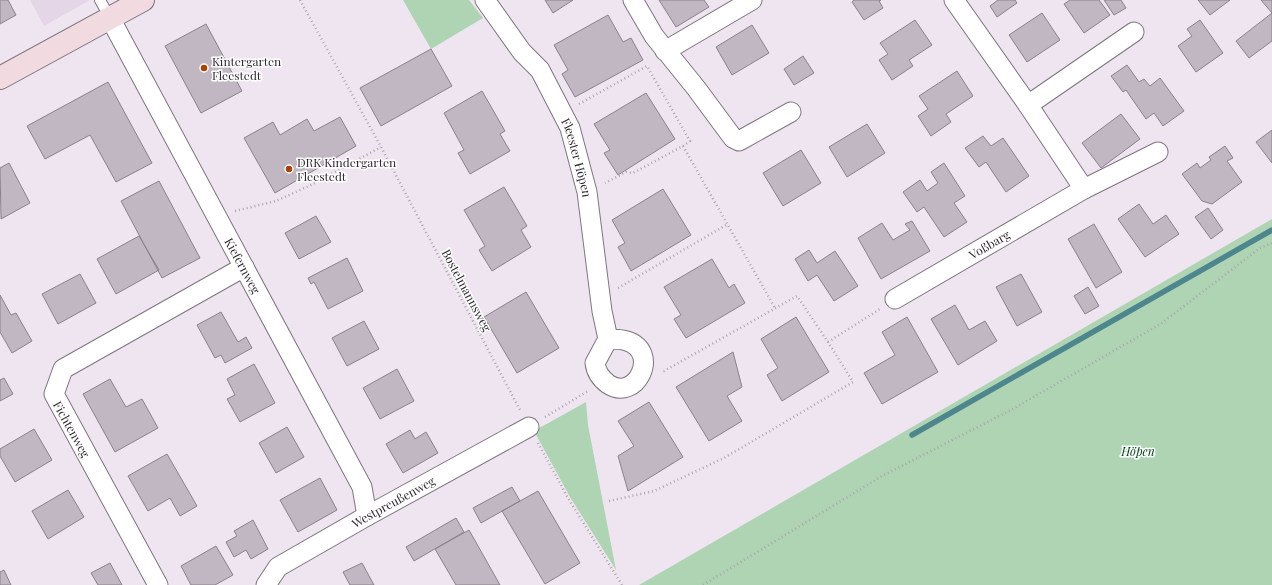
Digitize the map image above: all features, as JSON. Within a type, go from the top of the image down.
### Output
[{"type":"street","points":[[0,78],[105,9],[143,0]]},
{"type":"street","points":[[633,0],[654,36],[696,88],[733,138],[739,141],[791,112]]},
{"type":"street","points":[[665,51],[752,0]]},
{"type":"street","points":[[954,0],[1028,104],[1084,189]]},
{"type":"street","name":"Fleester Höpen","points":[[488,4],[522,52],[540,70],[563,113],[574,141],[587,192],[608,339]]},
{"type":"street","name":"Kiefernweg","points":[[105,9],[362,487],[367,516]]},
{"type":"street","points":[[1028,104],[1134,32]]},
{"type":"street","name":"Voßbarg","points":[[895,299],[1084,189],[1158,152]]},
{"type":"street","name":"Fichtenweg","points":[[158,585],[54,394],[63,369],[244,267]]},
{"type":"street","points":[[608,339],[627,341],[635,345],[640,352],[644,365],[642,372],[634,383],[619,387],[611,386],[598,374],[595,363],[608,339]]},
{"type":"street","name":"Westpreußenweg","points":[[266,585],[278,567],[529,427]]},
{"type":"path","name":"Bostelmannsweg","points":[[300,0],[381,147],[568,498],[622,585]]},
{"type":"path","points":[[563,113],[647,66],[690,140],[684,146],[633,173],[626,172],[587,192]]},
{"type":"path","points":[[684,146],[775,308]]},
{"type":"path","points":[[217,216],[276,201],[311,185],[381,147]]},
{"type":"path","points":[[601,298],[728,224]]},
{"type":"path","points":[[703,585],[882,476],[1011,410],[1162,323],[1260,248],[1272,243]]},
{"type":"path","points":[[609,501],[654,491],[724,458],[853,382],[797,296],[664,371],[642,372]]},
{"type":"path","points":[[828,342],[895,299]]},
{"type":"path","points":[[529,427],[604,381]]},
{"type":"shaded area","points":[[30,0],[90,0],[44,26]]},
{"type":"green space","points":[[403,0],[469,0],[483,18],[431,49]]},
{"type":"green space","name":"Höpen","points":[[1272,219],[1272,585],[639,585]]},
{"type":"green space","points":[[586,402],[588,425],[616,570],[570,497],[534,431]]},
{"type":"building","points":[[0,0],[8,0],[16,15],[0,24]]},
{"type":"building","points":[[545,0],[573,0],[553,13]]},
{"type":"building","points":[[659,0],[704,0],[709,7],[676,27]]},
{"type":"building","points":[[854,0],[881,0],[879,1],[883,8],[864,20],[852,2]]},
{"type":"building","points":[[998,0],[1015,0],[1017,3],[997,17],[990,6]]},
{"type":"building","points":[[1070,0],[1099,0],[1110,15],[1084,33],[1064,4]]},
{"type":"building","points":[[1104,0],[1121,0],[1126,8],[1114,15]]},
{"type":"building","points":[[1198,0],[1230,0],[1210,15]]},
{"type":"building","points":[[1261,0],[1272,0],[1272,13]]},
{"type":"building","points":[[1042,13],[1060,40],[1027,62],[1009,35]]},
{"type":"building","points":[[1272,13],[1272,41],[1249,58],[1236,41]]},
{"type":"building","points":[[608,15],[623,42],[631,38],[643,60],[575,97],[562,74],[568,70],[554,45]]},
{"type":"building","points":[[915,20],[932,45],[909,60],[913,66],[892,80],[879,60],[888,54],[880,43]]},
{"type":"building","points":[[1200,20],[1223,53],[1196,72],[1178,46],[1192,36],[1187,29]]},
{"type":"building","name":"Kintergarten Fleestedt","points":[[206,24],[242,91],[201,113],[165,46]]},
{"type":"building","points":[[752,25],[769,53],[732,75],[716,47]]},
{"type":"building","points":[[431,49],[452,86],[381,126],[360,88]]},
{"type":"building","points":[[803,56],[814,73],[794,85],[784,69]]},
{"type":"building","points":[[1127,65],[1139,82],[1144,79],[1150,86],[1160,78],[1184,111],[1163,126],[1154,113],[1146,119],[1126,90],[1123,92],[1111,76]]},
{"type":"building","points":[[957,71],[973,96],[946,114],[951,122],[931,136],[918,116],[928,109],[919,96]]},
{"type":"building","points":[[108,82],[152,163],[116,182],[90,135],[45,159],[27,126]]},
{"type":"building","points":[[482,91],[505,131],[500,134],[510,151],[470,174],[458,153],[464,150],[444,113]]},
{"type":"building","points":[[646,93],[675,139],[618,175],[604,153],[610,150],[594,124]]},
{"type":"building","points":[[1121,114],[1140,139],[1101,168],[1082,143]]},
{"type":"building","name":"DRK Kindergarten Fleestedt","points":[[340,117],[356,146],[275,193],[244,138],[273,122],[280,135],[307,119],[314,131]]},
{"type":"building","points":[[867,124],[885,153],[847,177],[829,147]]},
{"type":"building","points":[[1272,130],[1272,163],[1256,142]]},
{"type":"building","points":[[983,136],[991,146],[1003,138],[1029,176],[1006,192],[986,162],[979,167],[965,148]]},
{"type":"building","points":[[1225,146],[1233,158],[1227,161],[1242,182],[1212,204],[1202,201],[1182,174],[1197,163],[1200,168],[1211,160],[1209,157]]},
{"type":"building","points":[[801,150],[821,183],[783,206],[763,173]]},
{"type":"building","points":[[9,163],[30,203],[1,219],[0,168]]},
{"type":"building","points":[[944,163],[965,196],[954,203],[967,222],[944,237],[924,207],[917,212],[903,192],[920,180],[927,191],[938,183],[931,172]]},
{"type":"building","points":[[159,181],[200,258],[162,278],[121,201]]},
{"type":"building","points":[[504,187],[527,226],[521,230],[531,247],[492,271],[479,250],[485,246],[464,210]]},
{"type":"building","points":[[663,189],[691,235],[631,271],[618,247],[625,243],[612,220]]},
{"type":"building","points":[[1139,204],[1153,224],[1166,215],[1179,234],[1145,257],[1118,219]]},
{"type":"building","points":[[1208,208],[1223,230],[1211,239],[1195,217]]},
{"type":"building","points":[[316,216],[331,242],[299,259],[285,233]]},
{"type":"building","points":[[912,221],[930,251],[881,279],[858,238],[882,223],[893,240],[910,230],[905,224]]},
{"type":"building","points":[[1094,224],[1122,272],[1096,288],[1068,239]]},
{"type":"building","points":[[139,236],[159,270],[116,294],[97,259]]},
{"type":"building","points":[[809,250],[817,263],[835,251],[858,286],[834,301],[817,275],[808,281],[795,259]]},
{"type":"building","points":[[347,258],[363,291],[328,309],[314,282],[311,284],[308,278]]},
{"type":"building","points":[[712,259],[729,288],[734,284],[745,303],[686,338],[674,319],[681,315],[664,287]]},
{"type":"building","points":[[80,274],[96,303],[58,324],[42,294]]},
{"type":"building","points":[[1021,274],[1042,312],[1017,326],[996,287]]},
{"type":"building","points":[[1088,287],[1099,306],[1085,314],[1074,296]]},
{"type":"building","points":[[526,292],[559,348],[517,373],[484,317]]},
{"type":"building","points":[[0,295],[11,315],[16,313],[32,341],[12,353],[0,332]]},
{"type":"building","points":[[955,305],[969,330],[985,321],[997,341],[958,365],[931,319]]},
{"type":"building","points":[[221,312],[238,342],[246,337],[252,348],[225,363],[221,355],[215,358],[197,325]]},
{"type":"building","points":[[796,317],[829,372],[782,401],[767,375],[778,368],[761,339]]},
{"type":"building","points":[[907,317],[938,372],[882,404],[864,373],[895,355],[882,332]]},
{"type":"building","points":[[364,321],[379,349],[347,366],[332,338]]},
{"type":"building","points":[[733,352],[742,387],[727,396],[742,421],[709,441],[676,387]]},
{"type":"building","points":[[254,364],[275,403],[240,422],[227,399],[235,395],[227,379]]},
{"type":"building","points":[[397,369],[414,401],[380,419],[363,388]]},
{"type":"building","points":[[4,378],[13,394],[0,401],[0,380]]},
{"type":"building","points":[[110,379],[126,407],[142,399],[158,428],[115,452],[83,394]]},
{"type":"building","points":[[649,402],[683,457],[628,491],[618,456],[634,446],[618,421]]},
{"type":"building","points":[[287,427],[304,457],[276,473],[259,443]]},
{"type":"building","points":[[34,429],[52,460],[15,482],[0,456],[0,449]]},
{"type":"building","points":[[410,430],[415,439],[426,432],[438,453],[403,473],[386,444]]},
{"type":"building","points":[[167,454],[197,506],[180,516],[170,498],[148,511],[128,476]]},
{"type":"building","points":[[320,478],[337,510],[298,532],[280,500]]},
{"type":"building","points":[[512,487],[520,501],[481,523],[473,508]]},
{"type":"building","points":[[68,490],[84,517],[48,539],[32,511]]},
{"type":"building","points":[[538,491],[580,563],[545,584],[502,511]]},
{"type":"building","points":[[456,518],[464,532],[414,561],[406,547]]},
{"type":"building","points":[[253,520],[268,549],[251,559],[246,550],[234,557],[226,542],[237,536],[234,531]]},
{"type":"building","points":[[469,530],[500,585],[456,585],[435,549]]},
{"type":"building","points":[[216,546],[233,575],[215,585],[191,585],[181,566]]},
{"type":"building","points":[[110,563],[122,585],[98,585],[91,573]]},
{"type":"building","points":[[362,563],[374,585],[350,585],[343,572]]},
{"type":"building","points":[[4,570],[11,585],[0,585],[0,572]]},
{"type":"waterway","points":[[912,435],[1272,230]]},
{"type":"place","name":"Kintergarten Fleestedt","points":[[204,68]]},
{"type":"place","name":"DRK Kindergarten Fleestedt","points":[[289,169]]}]
